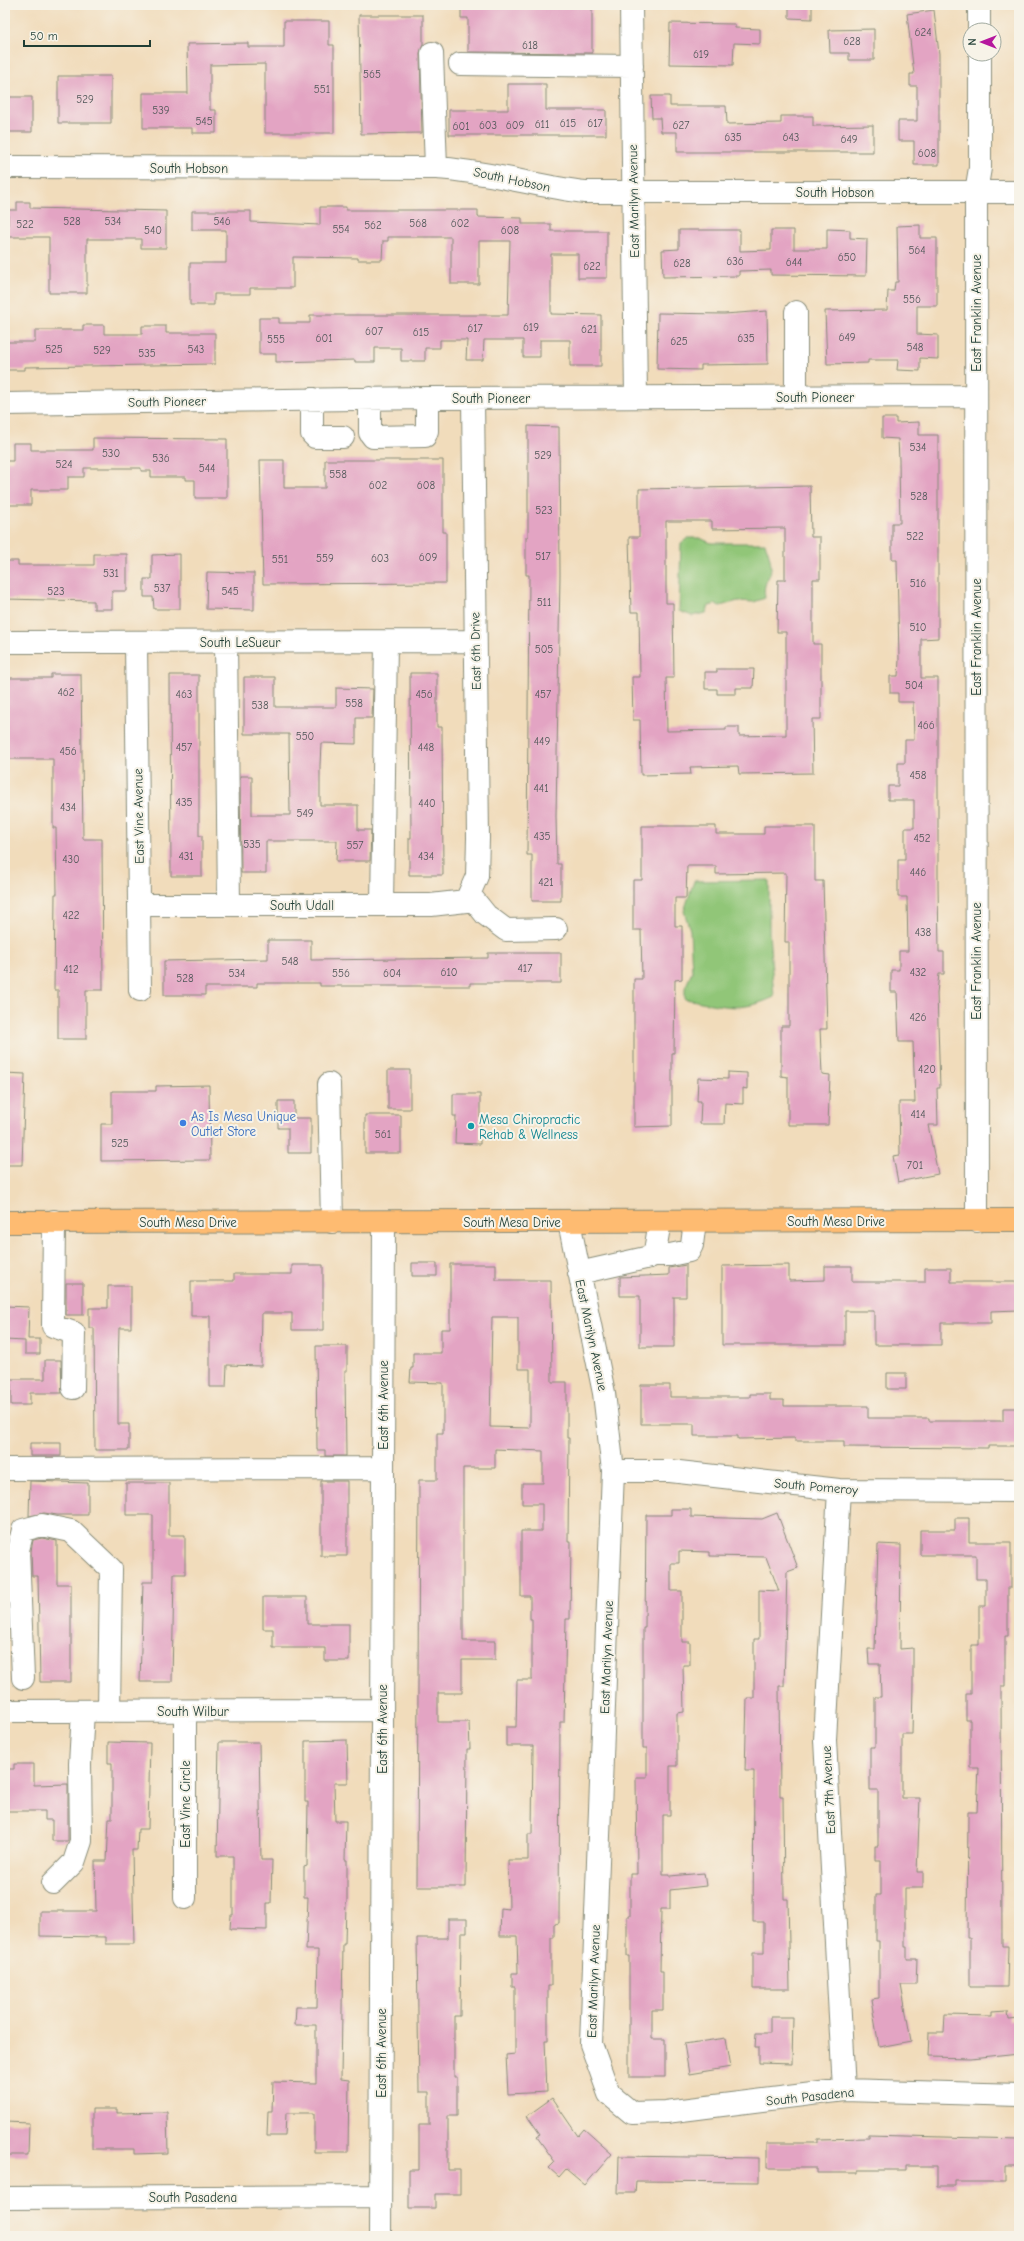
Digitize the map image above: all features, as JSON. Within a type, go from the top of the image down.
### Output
[{"type":"main road","name":"South Mesa Drive","points":[[5,1222],[1019,1220]]},
{"type":"street","name":"East Marilyn Avenue","points":[[631,5],[636,397]]},
{"type":"street","points":[[979,5],[979,22]]},
{"type":"street","points":[[432,53],[436,168]]},
{"type":"street","name":"East Franklin Avenue","points":[[977,1221],[976,192],[980,168],[980,62]]},
{"type":"street","points":[[460,64],[632,66]]},
{"type":"street","name":"South Hobson","points":[[5,167],[436,168],[465,170],[559,189],[585,192],[1019,192]]},
{"type":"street","points":[[796,312],[796,397]]},
{"type":"street","name":"South Pioneer","points":[[5,404],[370,398],[976,396]]},
{"type":"street","points":[[370,398],[370,433],[373,437],[425,436],[427,431],[427,398]]},
{"type":"street","name":"East 6th Drive","points":[[467,898],[477,876],[478,838],[474,642],[473,398]]},
{"type":"street","points":[[312,399],[312,434],[315,437],[343,437]]},
{"type":"street","name":"South LeSueur","points":[[5,642],[474,642]]},
{"type":"street","name":"East Vine Avenue","points":[[136,642],[140,990]]},
{"type":"street","points":[[226,642],[229,904]]},
{"type":"street","points":[[382,905],[386,642]]},
{"type":"street","points":[[467,898],[506,930],[556,929]]},
{"type":"street","name":"South Udall","points":[[139,905],[431,905],[467,898]]},
{"type":"street","points":[[329,1084],[332,1222]]},
{"type":"street","points":[[54,1221],[53,1326],[74,1333],[73,1388]]},
{"type":"street","points":[[652,1255],[655,1250],[660,1221]]},
{"type":"street","points":[[579,1273],[652,1255],[670,1255],[688,1252],[692,1245],[695,1221]]},
{"type":"street","name":"East 6th Avenue","points":[[380,2236],[384,1222]]},
{"type":"street","name":"East Marilyn Avenue","points":[[569,1222],[604,1393],[613,1471],[591,2044],[609,2094]]},
{"type":"street","points":[[5,1469],[383,1468]]},
{"type":"street","name":"South Pomeroy","points":[[613,1471],[670,1471],[839,1490],[1019,1491]]},
{"type":"street","name":"East 7th Avenue","points":[[839,1490],[825,1740],[844,2090]]},
{"type":"street","points":[[23,1678],[18,1550],[23,1530],[42,1525],[71,1531],[111,1569],[108,1711]]},
{"type":"street","name":"South Wilbur","points":[[5,1711],[382,1710]]},
{"type":"street","points":[[53,1883],[74,1862],[81,1841],[80,1764],[83,1711]]},
{"type":"street","name":"East Vine Circle","points":[[185,1711],[185,1898]]},
{"type":"street","name":"South Pasadena","points":[[609,2094],[632,2113],[666,2112],[844,2090],[1019,2095]]},
{"type":"street","name":"South Pasadena","points":[[5,2198],[380,2196]]},
{"type":"green space","points":[[688,538],[700,538],[711,543],[765,543],[770,558],[771,568],[765,584],[765,598],[754,602],[738,601],[720,606],[716,604],[709,606],[706,613],[692,616],[679,611],[681,543]]},
{"type":"green space","points":[[769,880],[769,933],[774,997],[740,1007],[730,1007],[685,999],[685,988],[692,972],[690,930],[684,911],[694,881]]},
{"type":"building","points":[[461,5],[592,5],[592,53],[468,52],[468,18],[461,18]]},
{"type":"building","points":[[789,5],[812,5],[812,19],[789,18]]},
{"type":"building","points":[[934,10],[939,54],[939,165],[914,165],[914,141],[898,141],[898,121],[917,121],[917,86],[910,86],[910,74],[914,74],[907,14]]},
{"type":"building","points":[[359,15],[423,15],[423,45],[420,53],[422,133],[361,134]]},
{"type":"building","points":[[284,21],[329,21],[329,45],[334,45],[334,133],[265,133],[265,64],[210,65],[210,110],[216,110],[216,133],[192,133],[192,128],[143,128],[143,93],[188,93],[187,44],[248,43],[248,47],[284,47]]},
{"type":"building","points":[[670,23],[735,24],[735,28],[760,29],[760,44],[734,43],[733,65],[669,64]]},
{"type":"building","points":[[874,29],[874,60],[849,60],[849,53],[830,53],[829,30]]},
{"type":"building","points":[[58,76],[111,76],[111,123],[58,123]]},
{"type":"building","points":[[508,84],[546,84],[546,110],[606,110],[606,135],[449,135],[449,110],[508,110]]},
{"type":"building","points":[[651,96],[670,96],[670,106],[726,106],[727,124],[781,123],[781,116],[813,116],[813,126],[873,125],[873,152],[677,152],[677,132],[661,132],[660,118],[652,118]]},
{"type":"building","points":[[5,97],[32,97],[32,132],[5,132]]},
{"type":"building","points":[[17,202],[30,202],[30,208],[166,211],[166,248],[141,248],[141,239],[87,239],[87,293],[49,293],[49,237],[8,237],[8,210],[17,210]]},
{"type":"building","points":[[320,207],[346,207],[346,210],[478,210],[478,217],[522,218],[522,224],[551,224],[551,231],[607,231],[607,278],[578,278],[578,254],[551,254],[551,314],[601,315],[601,366],[570,366],[570,340],[540,340],[540,357],[523,357],[523,340],[484,340],[483,360],[466,360],[467,340],[440,340],[440,348],[425,348],[425,361],[401,361],[401,348],[375,348],[375,362],[355,362],[355,360],[276,362],[276,354],[259,354],[259,318],[279,318],[279,323],[310,323],[310,315],[508,315],[510,241],[479,241],[479,284],[451,284],[451,237],[388,237],[388,241],[383,241],[382,260],[293,257],[293,288],[250,288],[250,294],[214,294],[214,305],[190,305],[190,263],[226,263],[226,230],[192,230],[192,211],[251,211],[251,222],[320,225]]},
{"type":"building","points":[[920,225],[920,238],[937,238],[937,306],[917,306],[917,334],[938,335],[938,359],[920,358],[920,371],[897,370],[898,360],[868,360],[868,363],[827,364],[825,311],[887,310],[888,291],[894,291],[895,282],[898,282],[897,226]]},
{"type":"building","points":[[827,229],[850,230],[850,238],[867,239],[866,276],[771,275],[771,270],[739,271],[739,276],[663,277],[662,250],[679,249],[679,230],[740,230],[740,251],[771,250],[771,230],[794,230],[794,249],[827,249]]},
{"type":"building","points":[[767,311],[768,364],[701,365],[701,370],[657,369],[658,313],[724,314]]},
{"type":"building","points":[[83,325],[104,325],[104,334],[142,334],[142,326],[166,326],[166,333],[215,333],[215,364],[25,367],[25,370],[5,370],[5,342],[35,342],[35,330],[83,330]]},
{"type":"building","points":[[882,418],[896,418],[896,423],[919,422],[919,435],[938,435],[938,638],[921,639],[921,678],[938,678],[939,952],[944,952],[944,974],[939,974],[937,993],[940,1088],[937,1088],[938,1125],[928,1125],[938,1174],[898,1182],[893,1156],[900,1155],[899,1102],[915,1102],[913,1042],[899,1042],[897,992],[891,992],[891,970],[899,970],[899,951],[908,951],[907,897],[898,897],[898,860],[905,860],[905,828],[914,828],[914,800],[888,800],[888,786],[898,786],[898,763],[905,763],[905,740],[914,740],[913,702],[898,702],[898,693],[890,693],[890,676],[898,676],[899,660],[897,560],[892,560],[892,523],[900,523],[899,460],[898,439],[882,438]]},
{"type":"building","points":[[528,426],[559,427],[560,575],[556,816],[557,864],[561,864],[561,901],[532,901],[532,855],[527,855],[529,575],[526,575],[526,537],[528,537]]},
{"type":"building","points":[[93,438],[227,439],[227,498],[195,498],[195,480],[186,480],[186,477],[151,477],[151,471],[141,471],[141,468],[84,468],[84,477],[68,477],[68,490],[31,490],[31,505],[5,505],[5,461],[13,461],[13,443],[31,443],[31,450],[93,450]]},
{"type":"building","points":[[260,460],[284,460],[284,488],[325,488],[325,460],[443,460],[443,532],[446,532],[446,583],[263,584]]},
{"type":"building","points":[[810,486],[811,537],[820,537],[820,579],[813,579],[813,644],[821,644],[821,719],[812,719],[813,773],[739,774],[738,766],[690,767],[691,774],[641,775],[640,720],[633,720],[632,677],[640,677],[639,612],[631,612],[629,537],[639,537],[639,489]],"holes":[[[666,521],[712,521],[712,529],[785,528],[785,580],[778,580],[777,632],[786,632],[786,735],[739,736],[739,727],[726,727],[726,730],[667,731],[666,678],[674,678],[673,603],[666,603]]]},
{"type":"building","points":[[94,554],[127,554],[127,591],[112,591],[112,609],[94,609],[94,601],[5,599],[5,561],[18,561],[18,565],[94,565]]},
{"type":"building","points":[[180,554],[180,609],[154,609],[153,597],[144,597],[144,579],[152,579],[152,555]]},
{"type":"building","points":[[207,572],[254,573],[254,610],[206,609]]},
{"type":"building","points":[[717,669],[754,669],[753,688],[736,688],[736,694],[717,694],[717,689],[705,689],[705,672],[717,672]]},
{"type":"building","points":[[410,673],[437,673],[437,727],[442,727],[443,875],[409,875],[409,838],[411,838]]},
{"type":"building","points":[[51,674],[81,674],[83,839],[102,839],[103,990],[86,990],[86,1039],[58,1039],[58,990],[54,990],[55,894],[57,894],[56,828],[53,828],[53,759],[5,759],[5,678],[51,678]]},
{"type":"building","points":[[170,675],[199,675],[199,836],[202,836],[202,876],[171,876]]},
{"type":"building","points":[[244,677],[275,677],[275,707],[336,707],[336,688],[373,689],[372,718],[356,718],[356,744],[321,743],[320,765],[320,805],[358,805],[358,830],[371,830],[370,861],[336,861],[337,841],[266,841],[266,873],[241,873],[240,776],[252,776],[252,815],[290,815],[289,734],[244,734]]},
{"type":"building","points":[[642,826],[716,826],[716,834],[764,834],[764,826],[815,826],[815,881],[823,881],[827,1029],[820,1029],[822,1074],[830,1075],[828,1125],[788,1125],[788,1077],[781,1076],[781,1026],[789,1026],[789,942],[785,942],[786,873],[716,874],[716,866],[687,866],[686,898],[675,898],[675,926],[682,926],[682,979],[675,980],[674,1053],[672,1053],[672,1126],[634,1127],[634,979],[642,979],[641,930],[633,930],[633,880],[642,880]]},
{"type":"building","points":[[268,940],[311,940],[311,960],[488,958],[488,953],[561,953],[561,983],[470,983],[470,986],[320,986],[320,983],[257,983],[257,987],[205,987],[205,995],[164,995],[164,961],[268,959]]},
{"type":"building","points":[[388,1070],[410,1070],[410,1109],[388,1109]]},
{"type":"building","points":[[728,1072],[747,1073],[747,1089],[743,1088],[743,1104],[725,1103],[724,1124],[700,1124],[701,1101],[697,1101],[698,1078],[728,1079]]},
{"type":"building","points":[[5,1073],[25,1074],[22,1165],[5,1165]]},
{"type":"building","points":[[209,1085],[210,1160],[101,1161],[101,1124],[112,1124],[112,1091],[156,1091],[156,1086]]},
{"type":"building","name":"Mesa Chiropractic Rehab & Wellness","points":[[453,1094],[480,1094],[480,1144],[455,1143],[456,1116],[453,1116]]},
{"type":"building","points":[[278,1101],[294,1101],[294,1118],[311,1118],[311,1153],[288,1153],[288,1128],[278,1128]]},
{"type":"building","points":[[365,1115],[401,1115],[401,1153],[365,1153]]},
{"type":"building","points":[[412,1263],[437,1263],[437,1276],[412,1276]]},
{"type":"building","points":[[450,1264],[496,1264],[496,1280],[551,1280],[552,1382],[567,1382],[567,1438],[569,1438],[568,1542],[571,1542],[570,1619],[566,1619],[564,1722],[560,1722],[559,1923],[554,1924],[554,1938],[551,1938],[551,1986],[548,1986],[548,2040],[545,2040],[547,2092],[508,2094],[506,2055],[515,2054],[515,1987],[512,1987],[512,1973],[518,1973],[517,1936],[500,1936],[501,1908],[509,1909],[508,1860],[528,1860],[528,1834],[532,1834],[533,1746],[506,1746],[506,1727],[516,1727],[517,1680],[532,1680],[532,1619],[530,1619],[530,1596],[521,1596],[521,1531],[542,1531],[542,1504],[522,1504],[522,1483],[543,1483],[543,1451],[495,1449],[495,1468],[463,1468],[463,1641],[495,1641],[495,1660],[462,1660],[462,1693],[438,1693],[438,1722],[469,1722],[470,1749],[467,1749],[466,1887],[417,1887],[419,1480],[437,1480],[437,1433],[443,1433],[443,1383],[410,1382],[411,1368],[413,1368],[413,1353],[441,1353],[441,1329],[450,1329]],"holes":[[[492,1317],[518,1317],[518,1369],[530,1369],[530,1428],[490,1427]]]},
{"type":"building","points":[[292,1265],[323,1265],[323,1330],[292,1330],[292,1313],[262,1313],[261,1366],[227,1365],[226,1387],[210,1387],[210,1316],[191,1316],[191,1281],[234,1281],[234,1274],[292,1274]]},
{"type":"building","points":[[686,1265],[686,1297],[674,1297],[674,1347],[640,1347],[640,1296],[620,1296],[620,1277],[669,1275],[669,1268]]},
{"type":"building","points":[[789,1265],[789,1281],[825,1280],[825,1266],[852,1266],[852,1282],[925,1282],[925,1268],[951,1268],[951,1282],[1019,1282],[1019,1310],[991,1311],[991,1323],[941,1323],[941,1345],[874,1345],[874,1311],[845,1311],[845,1345],[722,1345],[722,1266]]},
{"type":"building","points":[[66,1283],[83,1283],[83,1315],[66,1315]]},
{"type":"building","points":[[108,1286],[131,1286],[131,1328],[119,1328],[118,1372],[118,1424],[129,1424],[129,1450],[95,1450],[94,1328],[89,1328],[89,1308],[108,1308]]},
{"type":"building","points":[[5,1306],[29,1307],[28,1339],[40,1339],[40,1354],[25,1354],[25,1341],[5,1340]]},
{"type":"building","points":[[316,1346],[347,1346],[347,1371],[345,1371],[346,1456],[325,1456],[325,1450],[317,1450]]},
{"type":"building","points":[[45,1360],[61,1360],[62,1393],[30,1393],[30,1405],[11,1405],[11,1379],[45,1379]]},
{"type":"building","points":[[887,1373],[906,1373],[906,1389],[887,1389]]},
{"type":"building","points":[[641,1385],[670,1385],[670,1397],[750,1397],[750,1394],[770,1394],[770,1400],[784,1400],[784,1406],[868,1406],[868,1418],[929,1418],[929,1421],[1003,1421],[1003,1408],[1018,1408],[1019,1446],[988,1446],[988,1448],[844,1447],[844,1441],[795,1441],[795,1438],[738,1439],[738,1436],[694,1436],[694,1424],[641,1424]]},
{"type":"building","points":[[30,1443],[61,1443],[61,1456],[30,1456]]},
{"type":"building","points":[[30,1481],[88,1483],[88,1515],[57,1515],[44,1513],[29,1516]]},
{"type":"building","points":[[321,1481],[347,1481],[347,1556],[321,1556]]},
{"type":"building","points":[[126,1483],[169,1483],[169,1535],[185,1535],[185,1574],[174,1574],[172,1682],[140,1682],[143,1582],[153,1582],[153,1515],[126,1515]]},
{"type":"building","points":[[671,1509],[691,1509],[691,1517],[762,1519],[777,1513],[798,1568],[787,1572],[784,1686],[779,1686],[780,1796],[783,1796],[784,1899],[788,1899],[790,1989],[753,1989],[753,1953],[764,1953],[764,1922],[753,1922],[754,1771],[745,1771],[747,1698],[754,1698],[754,1639],[759,1639],[759,1590],[779,1591],[766,1557],[710,1556],[710,1552],[679,1551],[679,1563],[671,1563],[671,1591],[682,1591],[682,1642],[690,1642],[690,1665],[683,1665],[684,1712],[677,1713],[677,1766],[670,1766],[670,1815],[663,1815],[663,1874],[670,1874],[670,1876],[704,1873],[706,1886],[670,1890],[670,1909],[661,1909],[660,1971],[663,1971],[663,2010],[652,2010],[652,2039],[665,2039],[665,2077],[629,2077],[629,1956],[627,1956],[627,1916],[630,1916],[630,1874],[637,1874],[636,1777],[647,1777],[647,1748],[643,1748],[643,1628],[645,1628],[646,1515],[671,1515]]},
{"type":"building","points":[[955,1518],[969,1518],[969,1542],[1011,1542],[1011,1588],[1008,1588],[1008,1636],[1005,1636],[1005,1686],[1001,1686],[1002,1946],[1008,1946],[1007,1987],[970,1987],[970,1937],[967,1937],[968,1812],[977,1812],[979,1768],[970,1768],[970,1720],[966,1720],[966,1694],[971,1694],[971,1645],[979,1645],[979,1606],[986,1606],[986,1579],[976,1579],[976,1555],[920,1555],[920,1530],[955,1530]]},
{"type":"building","points":[[42,1538],[57,1541],[57,1584],[71,1584],[71,1682],[40,1682],[38,1576],[32,1576],[31,1551],[33,1540]]},
{"type":"building","points":[[878,1544],[901,1545],[900,1649],[913,1648],[912,1734],[902,1734],[902,1798],[920,1798],[917,1872],[923,1872],[923,1888],[905,1888],[905,1947],[907,1947],[907,1959],[917,1959],[916,1984],[901,1984],[911,2041],[879,2047],[871,1999],[879,1998],[879,1941],[876,1941],[876,1895],[881,1895],[881,1861],[875,1861],[875,1846],[878,1846],[878,1790],[870,1790],[870,1747],[875,1747],[875,1697],[881,1697],[880,1664],[869,1664],[868,1649],[875,1649]]},
{"type":"building","points":[[263,1597],[307,1597],[307,1624],[349,1624],[349,1661],[325,1661],[325,1648],[273,1648],[273,1629],[263,1629]]},
{"type":"building","points":[[347,1740],[348,1783],[334,1783],[335,1821],[346,1821],[345,1860],[347,1860],[347,1903],[345,1944],[343,1944],[341,2079],[349,2080],[348,2152],[314,2152],[314,2113],[286,2113],[285,2136],[267,2136],[268,2111],[272,2111],[273,2082],[316,2083],[316,2025],[295,2025],[296,2007],[317,2007],[318,1950],[306,1950],[308,1897],[304,1897],[304,1867],[307,1866],[308,1802],[305,1802],[305,1741]]},
{"type":"building","points":[[108,1742],[150,1743],[148,1829],[138,1829],[137,1850],[132,1850],[134,1944],[106,1944],[106,1937],[40,1936],[40,1911],[96,1911],[95,1861],[107,1861],[109,1818],[112,1818],[112,1763],[108,1763]]},
{"type":"building","points":[[219,1742],[259,1742],[261,1860],[272,1860],[271,1903],[267,1903],[267,1930],[230,1929],[231,1915],[233,1915],[233,1856],[217,1856]]},
{"type":"building","points":[[14,1764],[34,1764],[34,1785],[68,1784],[68,1841],[52,1841],[52,1820],[45,1820],[45,1811],[5,1811],[5,1769],[14,1769]]},
{"type":"building","points":[[448,1919],[467,1919],[467,1932],[461,1932],[460,2016],[454,2016],[454,2077],[457,2077],[457,2116],[448,2116],[448,2170],[460,2170],[460,2194],[435,2194],[435,2208],[409,2208],[409,2170],[419,2170],[419,2125],[429,2125],[429,2092],[419,2092],[417,1938],[448,1938]]},
{"type":"building","points":[[1008,2011],[1009,2020],[1019,2019],[1019,2053],[971,2058],[928,2057],[929,2032],[944,2032],[945,2015],[992,2016],[992,2012]]},
{"type":"building","points":[[770,2017],[793,2017],[792,2064],[759,2063],[759,2047],[755,2047],[756,2033],[770,2033]]},
{"type":"building","points":[[726,2038],[731,2067],[689,2074],[684,2044]]},
{"type":"building","points":[[552,2098],[578,2136],[584,2129],[612,2154],[585,2185],[566,2169],[559,2177],[549,2168],[555,2162],[537,2137],[540,2135],[527,2116]]},
{"type":"building","points":[[92,2109],[117,2109],[117,2113],[167,2112],[168,2153],[134,2154],[134,2149],[92,2149]]},
{"type":"building","points":[[5,2122],[29,2123],[28,2155],[5,2155]]},
{"type":"building","points":[[868,2135],[1019,2139],[1019,2166],[1005,2166],[1005,2182],[955,2182],[955,2187],[937,2187],[937,2166],[906,2166],[906,2170],[858,2170],[858,2173],[817,2173],[817,2168],[767,2168],[767,2143],[817,2143],[817,2139],[868,2138]]},
{"type":"building","points":[[619,2156],[759,2158],[759,2182],[636,2181],[635,2193],[618,2193]]},
{"type":"place","name":"As Is Mesa Unique Outlet Store","points":[[183,1123]]},
{"type":"place","name":"Mesa Chiropractic Rehab & Wellness","points":[[471,1126]]}]
